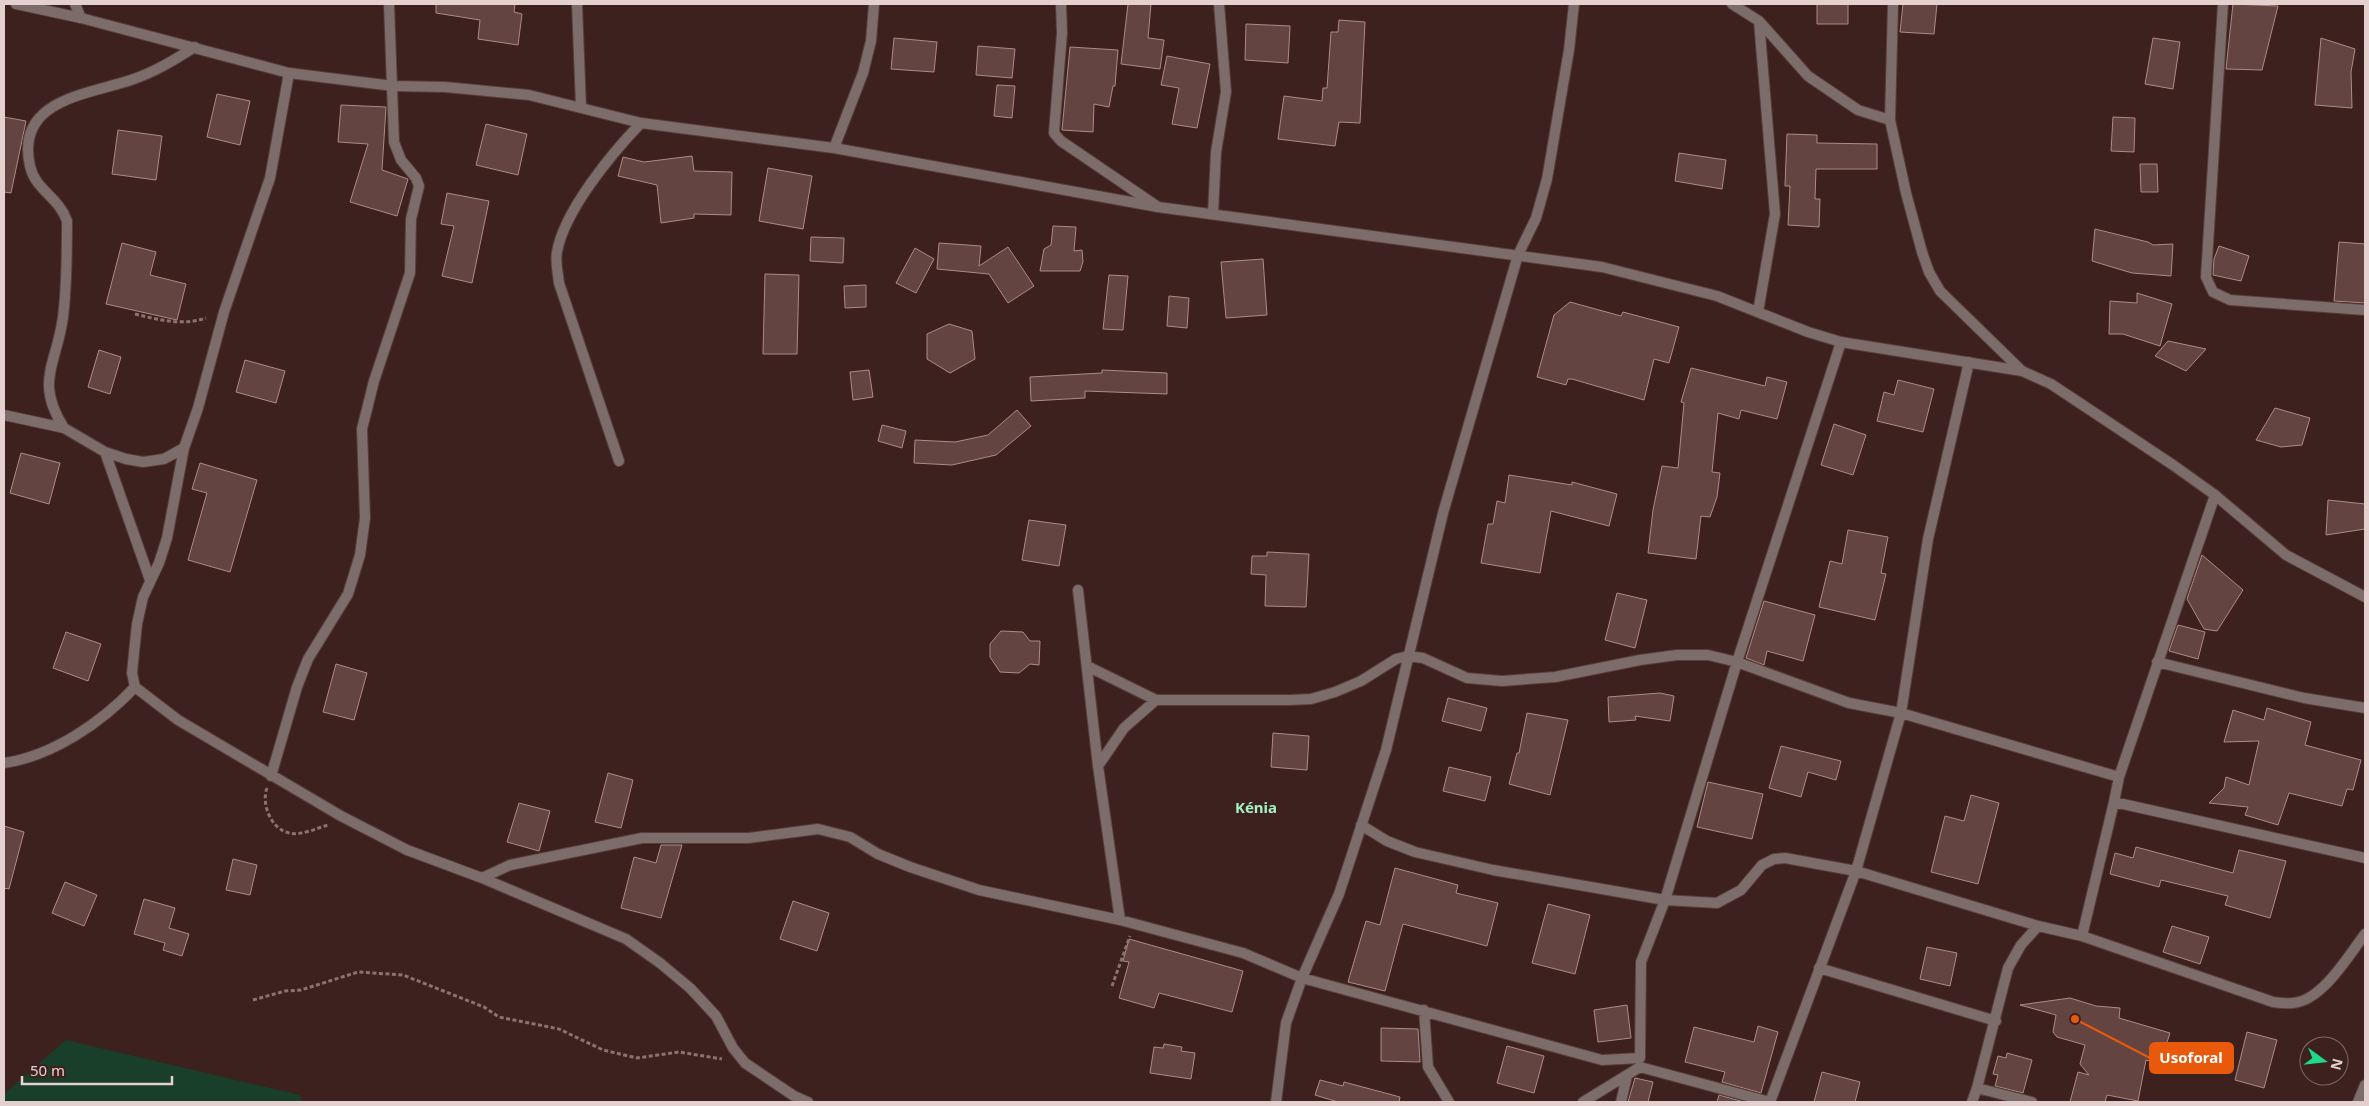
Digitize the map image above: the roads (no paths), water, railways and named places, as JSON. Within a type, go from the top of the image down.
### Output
[{"type":"street","points":[[21,4],[195,47],[289,73],[393,86],[445,87],[529,95],[641,123],[834,148],[1158,207],[1518,254],[1602,267],[1717,296],[1841,342],[2022,371],[2051,384],[2104,417],[2215,495],[2286,555],[2365,597]]},
{"type":"street","points":[[75,4],[81,18]]},
{"type":"street","points":[[271,776],[308,659],[348,594],[360,555],[365,518],[362,429],[374,381],[410,273],[411,219],[418,186],[416,178],[401,160],[394,142],[389,4]]},
{"type":"street","points":[[577,4],[580,107]]},
{"type":"street","points":[[834,148],[863,73],[871,41],[874,4]]},
{"type":"street","points":[[1062,4],[1062,33],[1054,134],[1061,141],[1158,207]]},
{"type":"street","points":[[1213,214],[1216,152],[1226,92],[1219,4]]},
{"type":"street","points":[[1276,1102],[1286,1023],[1302,978],[1339,894],[1386,750],[1443,513],[1518,254],[1536,218],[1547,178],[1569,50],[1574,4]]},
{"type":"street","points":[[1732,4],[1759,20],[1808,76],[1858,110],[1890,120]]},
{"type":"street","points":[[1893,4],[1890,120],[1906,193],[1930,272],[1940,291],[2022,371]]},
{"type":"street","points":[[2223,4],[2206,277],[2213,292],[2230,300],[2365,310]]},
{"type":"street","points":[[1758,312],[1775,214],[1759,20]]},
{"type":"street","points":[[64,428],[51,405],[49,382],[63,318],[67,221],[63,208],[35,180],[27,148],[32,128],[42,113],[59,103],[159,69],[195,47]]},
{"type":"street","points":[[289,73],[270,178],[224,312],[198,408],[184,448],[166,538],[159,563],[150,580],[137,624],[132,673],[135,688],[178,720],[271,776],[341,816],[407,850],[482,878],[626,939],[660,963],[690,988],[716,1016],[733,1048],[744,1063],[794,1096],[808,1102]]},
{"type":"street","points":[[619,461],[559,283],[556,253],[562,231],[593,181],[623,142],[641,123]]},
{"type":"street","points":[[482,878],[510,865],[642,838],[749,838],[818,829],[850,837],[878,854],[910,867],[979,890],[1134,923],[1242,953],[1302,978],[1602,1060],[1640,1058],[1641,962],[1665,900],[1738,662],[1841,342]]},
{"type":"street","points":[[1583,1102],[1640,1067],[1770,1102],[1856,871],[1901,714],[1928,539],[1969,362]]},
{"type":"street","points":[[4,415],[64,428],[105,452],[143,462],[164,459],[184,448]]},
{"type":"street","points":[[105,452],[150,580]]},
{"type":"street","points":[[2082,936],[2119,777],[2215,495]]},
{"type":"street","points":[[1078,590],[1098,766],[1120,920]]},
{"type":"street","points":[[1086,666],[1156,700],[1311,699],[1361,681],[1396,659],[1408,656],[1422,658],[1467,678],[1502,681],[1555,677],[1640,660],[1677,655],[1708,655],[1738,662],[1832,698],[1901,714],[2119,777]]},
{"type":"street","points":[[2157,662],[2304,698],[2365,708]]},
{"type":"street","points":[[4,763],[31,756],[51,748],[88,728],[135,688]]},
{"type":"street","points":[[1098,766],[1124,728],[1156,700]]},
{"type":"street","points":[[2114,802],[2365,858]]},
{"type":"street","points":[[1361,825],[1387,841],[1414,852],[1493,870],[1665,900],[1717,902],[1741,890],[1762,865],[1774,859],[1785,858],[1856,871],[2038,926],[2082,936],[2273,1002],[2294,1004],[2306,999],[2327,984],[2365,934]]},
{"type":"street","points":[[1972,1102],[1996,1021],[2008,968],[2021,945],[2038,926]]},
{"type":"street","points":[[1819,968],[1996,1021]]},
{"type":"street","points":[[1424,1010],[1428,1067],[1449,1102]]},
{"type":"street","points":[[1621,1102],[1627,1076]]},
{"type":"street","points":[[2357,1100],[2365,1085]]},
{"type":"street","points":[[1977,1088],[2032,1102]]},
{"type":"place","name":"Usoforal","points":[[2075,1019]]},
{"type":"district","name":"Kénia","points":[[1256,808]]}]
